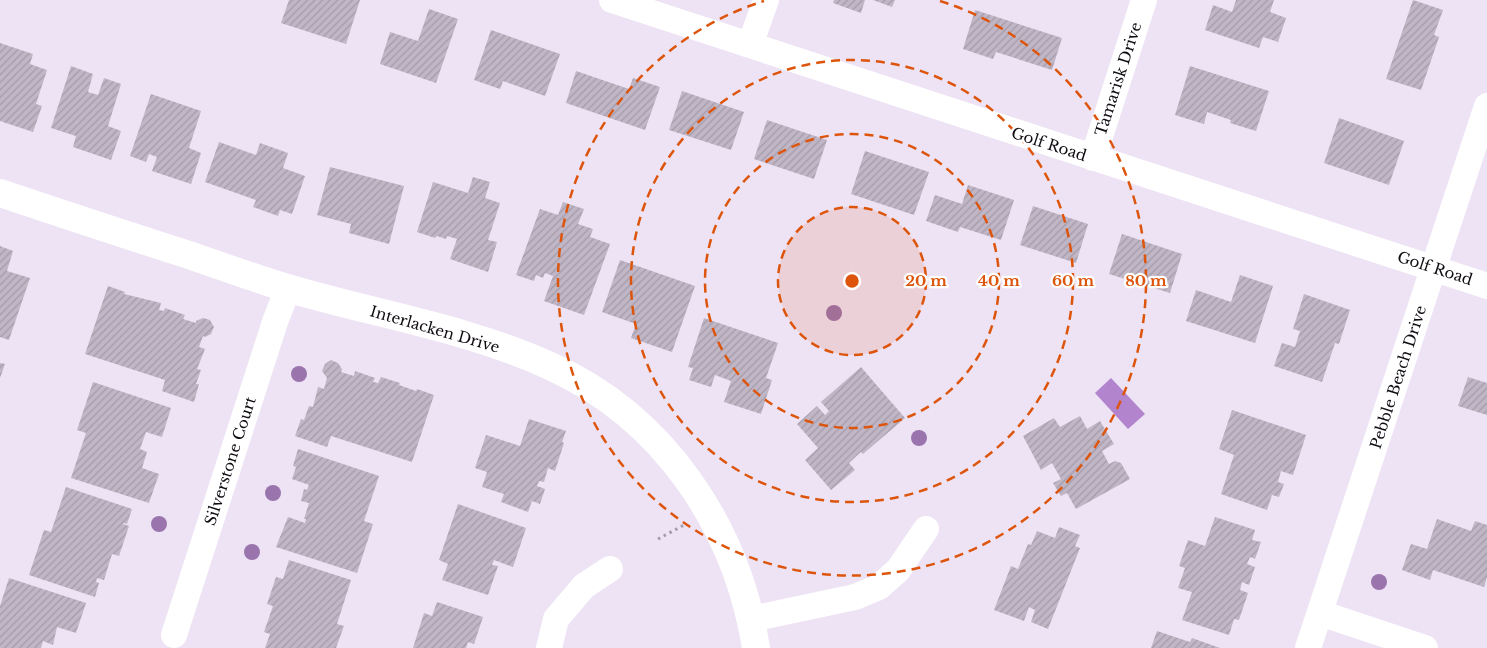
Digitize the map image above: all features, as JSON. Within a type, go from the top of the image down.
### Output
[{"type":"street","name":"Golf Road","points":[[612,0],[1487,286]]},
{"type":"street","points":[[750,45],[766,0]]},
{"type":"street","name":"Tamarisk Drive","points":[[1092,158],[1144,0]]},
{"type":"street","name":"Pebble Beach Drive","points":[[1308,648],[1487,106]]},
{"type":"street","name":"Interlacken Drive","points":[[0,193],[288,288],[437,327],[518,353],[551,366],[606,397],[640,426],[665,451],[698,493],[715,520],[730,553],[751,619],[756,648]]},
{"type":"street","name":"Silverstone Court","points":[[174,635],[288,288]]},
{"type":"street","points":[[751,619],[855,597],[879,587],[898,570],[926,529]]},
{"type":"street","points":[[549,648],[556,619],[584,586],[610,569]]},
{"type":"street","points":[[1320,613],[1425,648]]},
{"type":"path","points":[[658,539],[684,524]]},
{"type":"shaded area","points":[[1111,378],[1145,414],[1128,429],[1095,393]]},
{"type":"building","points":[[289,0],[360,0],[346,44],[281,23]]},
{"type":"building","points":[[834,0],[865,0],[861,13],[833,3]]},
{"type":"building","points":[[873,0],[895,0],[892,7]]},
{"type":"building","points":[[1236,0],[1274,0],[1270,12],[1286,18],[1278,42],[1263,37],[1259,48],[1205,30],[1213,5],[1232,12]]},
{"type":"building","points":[[1413,0],[1443,10],[1434,35],[1439,37],[1421,90],[1386,79]]},
{"type":"building","points":[[429,9],[458,19],[436,83],[380,64],[390,32],[418,41]]},
{"type":"building","points":[[975,10],[1062,38],[1052,70],[996,52],[993,59],[963,49]]},
{"type":"building","points":[[491,30],[560,54],[545,96],[503,81],[500,89],[474,80]]},
{"type":"building","points":[[0,43],[33,54],[30,64],[47,70],[36,104],[42,106],[33,132],[0,121]]},
{"type":"building","points":[[71,66],[93,74],[88,92],[98,95],[104,78],[121,84],[108,126],[121,131],[111,160],[73,147],[76,136],[51,128]]},
{"type":"building","points":[[1190,66],[1269,91],[1256,131],[1230,123],[1231,120],[1207,112],[1204,124],[1175,115]]},
{"type":"building","points":[[576,71],[629,89],[633,78],[660,87],[645,130],[566,103]]},
{"type":"building","points":[[682,91],[744,112],[731,150],[669,130]]},
{"type":"building","points":[[151,94],[201,111],[189,148],[201,153],[191,184],[152,171],[157,157],[149,154],[146,162],[130,156]]},
{"type":"building","points":[[1339,118],[1404,141],[1389,185],[1324,163]]},
{"type":"building","points":[[767,120],[827,140],[814,179],[754,159]]},
{"type":"building","points":[[219,142],[256,155],[260,143],[288,153],[283,168],[305,176],[292,214],[280,210],[278,216],[253,207],[256,200],[205,182]]},
{"type":"building","points":[[865,151],[929,172],[914,215],[851,194]]},
{"type":"building","points":[[330,167],[404,186],[389,244],[349,233],[351,224],[317,215]]},
{"type":"building","points":[[473,177],[490,182],[485,198],[500,203],[488,240],[497,242],[488,272],[450,259],[457,239],[447,236],[446,239],[437,236],[435,238],[417,232],[433,182],[468,193]]},
{"type":"building","points":[[968,185],[1014,200],[1001,240],[960,227],[958,232],[926,221],[935,195],[962,204]]},
{"type":"building","points":[[563,202],[584,209],[578,224],[593,229],[590,237],[610,244],[584,315],[544,301],[553,276],[545,273],[543,278],[536,275],[534,281],[516,275],[540,209],[558,215]]},
{"type":"building","points":[[1033,206],[1088,224],[1076,263],[1020,245]]},
{"type":"building","points":[[1122,234],[1182,254],[1170,293],[1109,274]]},
{"type":"building","points":[[0,246],[13,251],[7,271],[30,278],[9,340],[0,337]]},
{"type":"building","points":[[620,260],[695,286],[672,352],[631,338],[636,324],[602,312]]},
{"type":"building","points":[[1240,275],[1273,286],[1255,343],[1186,321],[1196,290],[1231,302]]},
{"type":"building","points":[[108,286],[125,292],[124,294],[161,303],[159,310],[164,311],[165,308],[185,315],[183,319],[196,323],[196,321],[203,318],[210,320],[214,327],[211,334],[203,336],[199,347],[205,349],[197,369],[201,370],[196,384],[199,384],[194,402],[162,391],[165,380],[85,354]]},
{"type":"building","points":[[1304,294],[1350,310],[1339,344],[1335,343],[1322,382],[1274,366],[1282,343],[1295,347],[1300,331],[1293,329]]},
{"type":"building","points":[[704,318],[778,343],[766,378],[772,380],[761,414],[724,402],[731,381],[715,375],[711,387],[689,380],[693,368],[688,367]]},
{"type":"building","points":[[331,360],[338,363],[342,369],[341,372],[354,376],[355,371],[375,378],[373,382],[378,383],[381,377],[416,391],[417,389],[434,395],[412,462],[331,436],[327,447],[295,436],[301,419],[304,420],[309,406],[313,407],[318,387],[324,389],[327,378],[322,371],[325,364]]},
{"type":"building","points":[[0,363],[5,364],[0,378]]},
{"type":"building","points":[[861,367],[905,418],[863,454],[861,452],[849,463],[855,470],[831,490],[805,460],[818,448],[797,424],[817,406],[825,415],[829,411],[821,402]]},
{"type":"building","points":[[1468,377],[1487,383],[1487,415],[1458,406]]},
{"type":"building","points":[[93,382],[171,408],[162,437],[146,432],[140,449],[147,452],[142,468],[159,474],[149,503],[71,478],[86,433],[77,430]]},
{"type":"building","points":[[1232,410],[1306,435],[1293,475],[1281,471],[1278,482],[1284,484],[1279,497],[1272,495],[1267,510],[1221,494],[1234,455],[1219,449]]},
{"type":"building","points":[[1080,416],[1087,429],[1100,421],[1114,444],[1102,451],[1109,464],[1115,461],[1121,463],[1130,479],[1076,509],[1067,493],[1061,496],[1053,483],[1061,479],[1052,463],[1041,470],[1023,436],[1054,418],[1060,427]]},
{"type":"building","points":[[529,419],[566,431],[555,471],[548,468],[544,482],[539,481],[537,486],[545,489],[540,504],[532,501],[528,512],[501,502],[504,494],[482,487],[487,472],[475,468],[486,435],[520,446]]},
{"type":"building","points":[[298,449],[379,476],[364,521],[373,524],[357,573],[276,547],[288,517],[305,523],[306,519],[304,519],[309,503],[301,501],[304,489],[307,490],[309,485],[292,479],[296,467],[293,466]]},
{"type":"building","points":[[66,487],[132,509],[127,524],[123,523],[129,526],[119,556],[112,554],[104,580],[97,578],[96,582],[99,583],[95,597],[29,575],[44,530],[51,532]]},
{"type":"building","points":[[458,504],[526,528],[513,567],[494,560],[492,565],[498,566],[488,595],[442,580],[448,564],[439,560]]},
{"type":"building","points":[[1215,517],[1255,530],[1252,540],[1261,542],[1255,559],[1250,557],[1247,564],[1255,567],[1249,585],[1242,582],[1240,590],[1248,593],[1239,620],[1234,619],[1229,635],[1182,620],[1192,592],[1178,588],[1185,568],[1179,566],[1188,540],[1205,546]]},
{"type":"building","points":[[1437,519],[1471,531],[1475,521],[1487,525],[1487,577],[1484,587],[1433,570],[1430,580],[1402,570],[1411,544],[1427,549]]},
{"type":"building","points":[[1059,527],[1080,535],[1075,546],[1080,548],[1048,629],[1031,622],[1035,610],[1029,607],[1024,621],[994,610],[1011,566],[1018,569],[1028,544],[1031,545],[1037,531],[1055,538]]},
{"type":"building","points":[[289,560],[351,580],[337,624],[344,626],[336,648],[265,648],[270,634],[264,632],[273,606],[267,604],[276,577],[283,579]]},
{"type":"building","points":[[9,578],[86,603],[76,633],[57,627],[53,645],[43,641],[41,648],[0,648],[0,606]]},
{"type":"building","points":[[437,602],[483,617],[474,644],[468,642],[466,648],[413,648],[424,613],[432,616]]},
{"type":"building","points":[[1157,631],[1190,642],[1192,638],[1220,648],[1151,648]]}]
